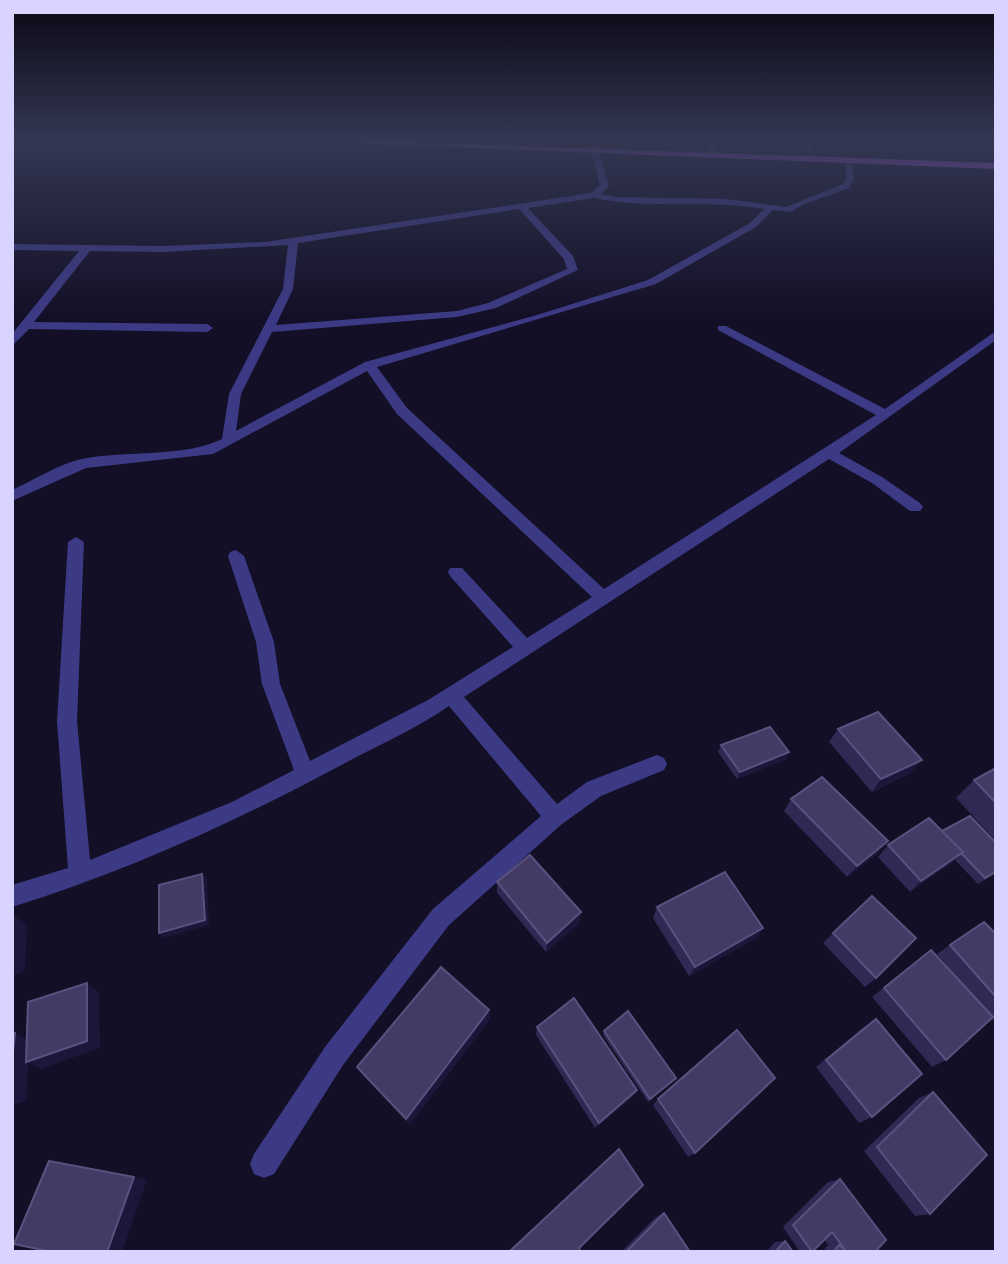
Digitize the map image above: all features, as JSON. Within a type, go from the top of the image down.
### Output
[{"type":"street","points":[[12,247],[163,249],[293,242],[568,199]]},
{"type":"street","points":[[607,199],[735,200],[788,210],[815,199]]},
{"type":"street","points":[[269,329],[457,314],[492,306],[573,270],[569,258],[521,206]]},
{"type":"street","points":[[12,496],[82,464],[129,456],[199,452],[228,442],[369,365],[652,282],[680,269],[753,225],[771,207]]},
{"type":"street","points":[[228,442],[235,394],[288,289],[293,242]]},
{"type":"street","points":[[12,342],[88,247]]},
{"type":"street","points":[[25,325],[207,328]]},
{"type":"street","points":[[722,328],[886,415]]},
{"type":"street","points":[[12,896],[80,875],[239,809],[306,776],[451,695],[829,453],[886,415],[996,334]]},
{"type":"street","points":[[369,365],[402,411],[603,597]]},
{"type":"street","points":[[829,453],[915,507]]},
{"type":"street","points":[[76,542],[67,721],[80,875]]},
{"type":"street","points":[[236,556],[265,642],[271,684],[306,776]]},
{"type":"street","points":[[456,572],[525,648]]},
{"type":"street","points":[[451,695],[555,817]]},
{"type":"street","points":[[264,1164],[334,1056],[441,917],[555,817],[594,789],[657,764]]},
{"type":"building","points":[[878,712],[922,760],[881,779],[838,729]]},
{"type":"building","points":[[770,727],[789,752],[740,772],[721,745]]},
{"type":"building","points":[[996,768],[996,803],[974,780]]},
{"type":"building","points":[[822,777],[888,841],[857,866],[791,799]]},
{"type":"building","points":[[970,816],[996,843],[996,872],[985,878],[942,831]]},
{"type":"building","points":[[929,818],[963,852],[921,881],[888,845]]},
{"type":"building","points":[[530,855],[581,912],[547,943],[497,882]]},
{"type":"building","points":[[725,872],[763,928],[695,967],[657,907]]},
{"type":"building","points":[[202,874],[205,920],[159,933],[159,885]]},
{"type":"building","points":[[872,896],[916,938],[876,978],[833,933]]},
{"type":"building","points":[[984,922],[996,934],[996,997],[950,945]]},
{"type":"building","points":[[931,950],[993,1017],[946,1060],[884,988]]},
{"type":"building","points":[[441,967],[489,1010],[406,1119],[357,1067]]},
{"type":"building","points":[[87,983],[87,1041],[26,1062],[28,1002]]},
{"type":"building","points":[[574,998],[637,1090],[599,1123],[537,1027]]},
{"type":"building","points":[[628,1011],[676,1078],[650,1099],[604,1031]]},
{"type":"building","points":[[876,1019],[922,1074],[872,1117],[826,1060]]},
{"type":"building","points":[[737,1030],[775,1078],[695,1153],[658,1099]]},
{"type":"building","points":[[15,1033],[12,1061],[12,1034]]},
{"type":"building","points":[[933,1092],[987,1155],[930,1214],[877,1147]]},
{"type":"building","points":[[619,1149],[643,1185],[579,1248],[581,1252],[509,1252]]},
{"type":"building","points":[[49,1161],[134,1177],[107,1252],[52,1252],[14,1244]]},
{"type":"building","points":[[840,1179],[886,1240],[875,1252],[833,1252],[839,1245],[845,1250],[832,1232],[812,1252],[793,1225]]},
{"type":"building","points":[[664,1213],[690,1252],[626,1252]]},
{"type":"building","points":[[785,1241],[793,1252],[775,1252]]}]
